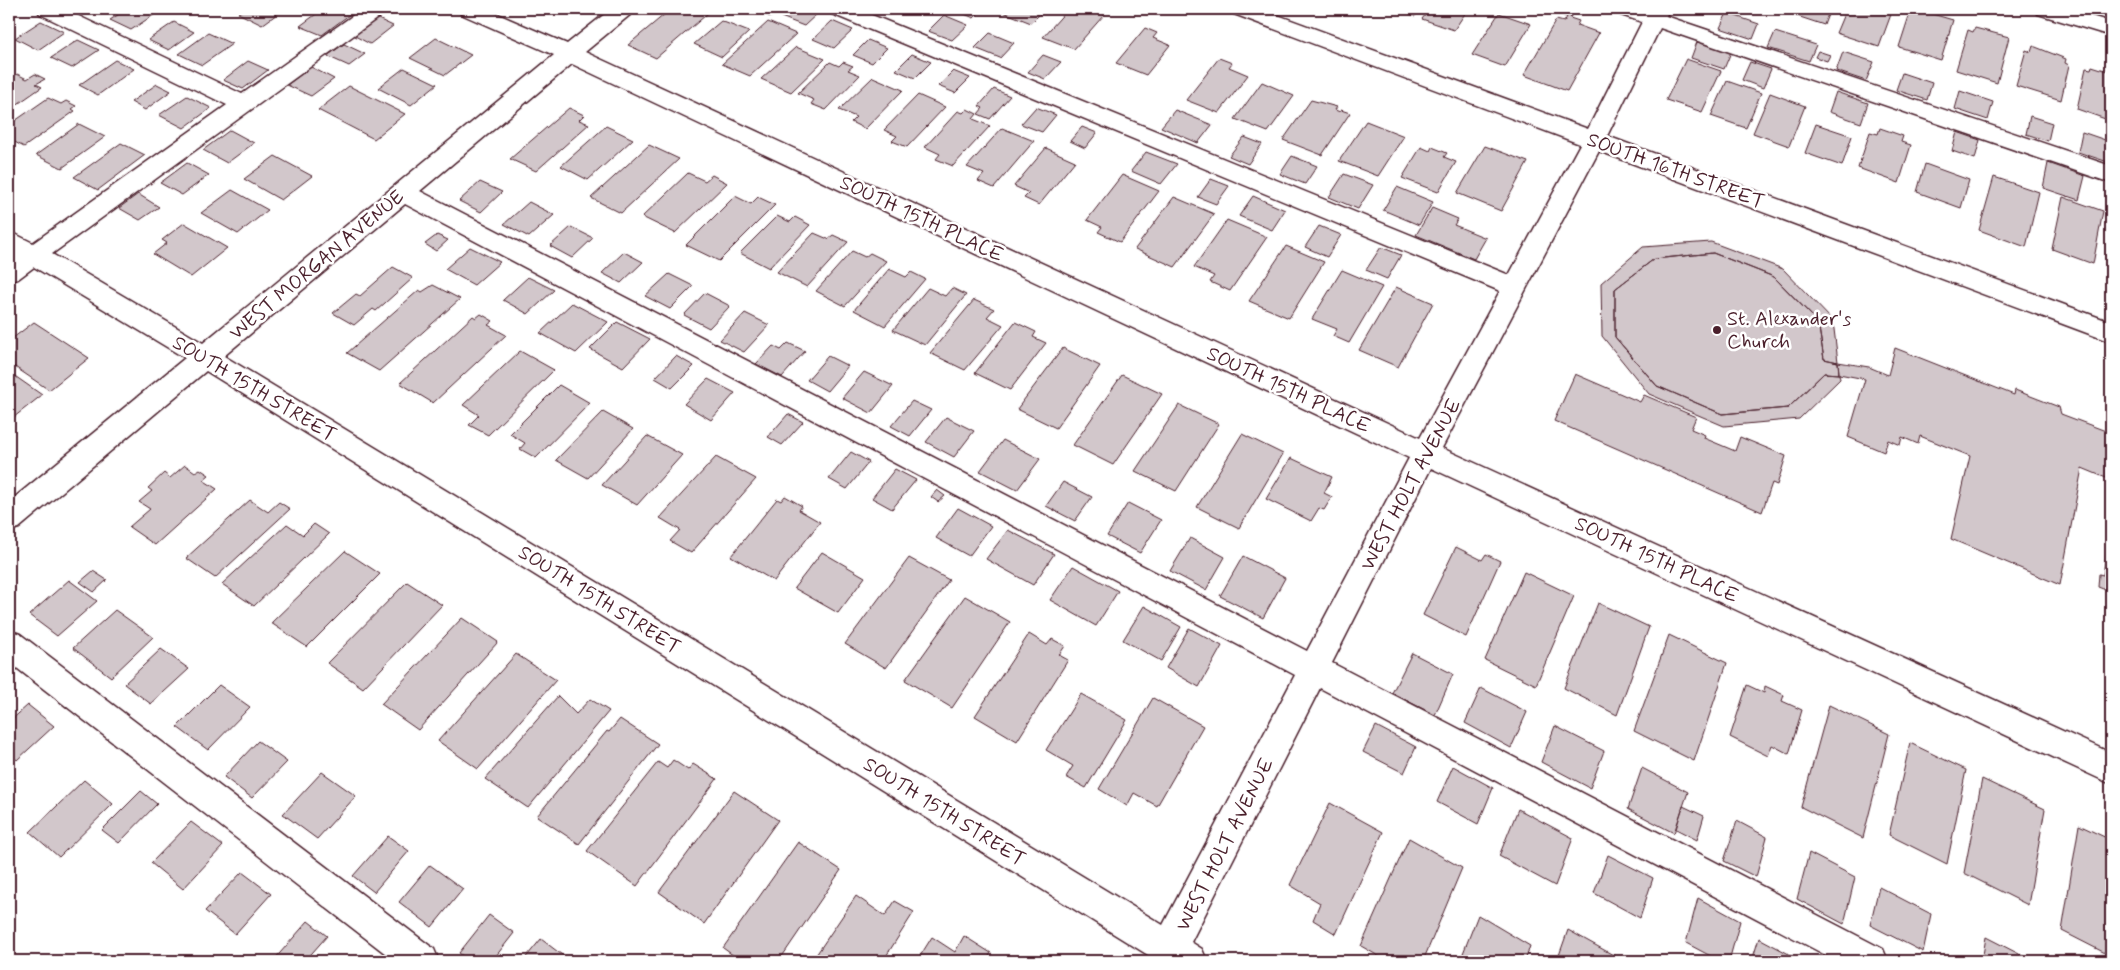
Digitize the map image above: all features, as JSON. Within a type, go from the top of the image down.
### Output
[{"type":"street","points":[[47,9],[245,104]]},
{"type":"street","points":[[9,272],[376,9]]},
{"type":"street","name":"SOUTH 15TH PLACE","points":[[468,9],[570,54],[2111,769]]},
{"type":"street","name":"WEST MORGAN AVENUE","points":[[9,519],[624,9]]},
{"type":"street","points":[[839,9],[1514,287]]},
{"type":"street","name":"SOUTH 16TH STREET","points":[[1241,9],[2111,332]]},
{"type":"street","points":[[1625,9],[1657,14],[2111,175]]},
{"type":"street","points":[[2045,9],[2111,29]]},
{"type":"street","name":"WEST HOLT AVENUE","points":[[1174,957],[1314,668],[1425,452],[1594,139],[1657,14]]},
{"type":"street","points":[[403,192],[1871,961]]},
{"type":"street","name":"SOUTH 15TH STREET","points":[[9,240],[205,356],[1174,957]]},
{"type":"street","points":[[9,644],[422,961]]},
{"type":"building","points":[[127,9],[151,9],[158,12],[131,30],[110,20]]},
{"type":"building","points":[[244,9],[284,9],[262,25],[238,13]]},
{"type":"building","points":[[323,9],[357,9],[322,35],[300,26]]},
{"type":"building","points":[[671,9],[713,9],[656,58],[628,45]]},
{"type":"building","points":[[750,9],[780,9],[771,17]]},
{"type":"building","points":[[789,9],[812,9],[819,12],[804,26],[781,17]]},
{"type":"building","points":[[952,9],[983,9],[974,18]]},
{"type":"building","points":[[1003,9],[1045,9],[1031,23],[1001,11]]},
{"type":"building","points":[[1068,9],[1088,9],[1104,15],[1074,49],[1043,37]]},
{"type":"building","points":[[1407,9],[1420,9],[1415,16],[1407,13],[1409,10]]},
{"type":"building","points":[[1430,9],[1468,9],[1454,30],[1422,19]]},
{"type":"building","points":[[1543,9],[1575,9],[1570,18],[1579,21],[1577,25],[1599,33],[1567,91],[1524,75],[1556,20],[1564,22],[1567,17]]},
{"type":"building","points":[[1787,9],[1830,9],[1824,25],[1785,12]]},
{"type":"building","points":[[1846,9],[1893,9],[1879,47],[1836,33]]},
{"type":"building","points":[[1915,9],[1953,20],[1941,60],[1899,47],[1910,13],[1914,14]]},
{"type":"building","points":[[1499,13],[1531,24],[1505,67],[1472,55]]},
{"type":"building","points":[[1727,13],[1759,24],[1753,39],[1720,28]]},
{"type":"building","points":[[944,15],[968,25],[952,40],[928,31]]},
{"type":"building","points":[[376,18],[393,26],[370,44],[353,35]]},
{"type":"building","points":[[41,21],[64,32],[38,50],[15,38]]},
{"type":"building","points":[[721,21],[749,32],[722,57],[694,44]]},
{"type":"building","points":[[832,21],[853,30],[834,48],[813,39]]},
{"type":"building","points":[[174,22],[194,32],[169,50],[148,40]]},
{"type":"building","points":[[768,22],[796,34],[750,76],[722,64]]},
{"type":"building","points":[[1145,28],[1157,33],[1153,38],[1170,45],[1146,75],[1116,63]]},
{"type":"building","points":[[1975,28],[2009,37],[1997,83],[1956,70],[1968,30],[1973,32]]},
{"type":"building","points":[[1775,32],[1816,45],[1809,61],[1768,48]]},
{"type":"building","points":[[208,33],[232,44],[202,65],[179,54]]},
{"type":"building","points":[[990,33],[1014,43],[1000,58],[975,48]]},
{"type":"building","points":[[436,38],[471,55],[445,75],[410,58]]},
{"type":"building","points":[[78,40],[99,50],[72,68],[51,58]]},
{"type":"building","points":[[868,40],[887,48],[872,63],[853,55]]},
{"type":"building","points":[[1697,42],[1731,52],[1724,69],[1691,58]]},
{"type":"building","points":[[344,44],[365,54],[349,66],[327,56]]},
{"type":"building","points":[[2033,46],[2066,59],[2065,63],[2069,65],[2061,100],[2016,86],[2026,50],[2031,52]]},
{"type":"building","points":[[796,47],[825,59],[791,92],[761,79]]},
{"type":"building","points":[[1818,51],[1830,55],[1827,61],[1815,57]]},
{"type":"building","points":[[1843,52],[1874,62],[1866,81],[1836,71]]},
{"type":"building","points":[[912,54],[931,62],[915,78],[896,70]]},
{"type":"building","points":[[1043,55],[1061,62],[1045,79],[1028,72]]},
{"type":"building","points":[[1219,58],[1232,63],[1229,67],[1248,75],[1219,113],[1186,100]]},
{"type":"building","points":[[1686,59],[1721,71],[1702,112],[1666,100]]},
{"type":"building","points":[[115,60],[134,69],[98,95],[79,85]]},
{"type":"building","points":[[248,61],[268,70],[243,89],[223,80]]},
{"type":"building","points":[[830,62],[839,66],[843,62],[853,66],[848,70],[860,75],[826,110],[811,104],[814,100],[798,93]]},
{"type":"building","points":[[1750,62],[1771,69],[1763,88],[1742,80]]},
{"type":"building","points":[[2092,66],[2111,72],[2111,121],[2077,109],[2086,68],[2091,69]]},
{"type":"building","points":[[311,67],[334,79],[311,96],[287,85]]},
{"type":"building","points":[[404,68],[437,84],[411,105],[378,88]]},
{"type":"building","points":[[953,71],[970,78],[955,93],[938,86]]},
{"type":"building","points":[[1902,73],[1932,83],[1927,100],[1896,90]]},
{"type":"building","points":[[17,74],[27,79],[35,74],[45,79],[36,84],[42,87],[9,110],[9,80]]},
{"type":"building","points":[[873,77],[903,90],[865,129],[851,122],[856,117],[839,110]]},
{"type":"building","points":[[1727,81],[1761,93],[1746,128],[1711,116]]},
{"type":"building","points":[[1262,82],[1294,96],[1268,132],[1235,119]]},
{"type":"building","points":[[157,84],[171,91],[145,110],[131,102]]},
{"type":"building","points":[[349,86],[405,114],[374,139],[318,110]]},
{"type":"building","points":[[994,89],[1010,96],[990,119],[978,114],[983,108],[979,106]]},
{"type":"building","points":[[1960,91],[1993,102],[1988,120],[1955,109]]},
{"type":"building","points":[[1836,92],[1868,103],[1861,123],[1829,112]]},
{"type":"building","points":[[1770,93],[1805,106],[1789,146],[1753,133]]},
{"type":"building","points":[[918,95],[945,107],[907,147],[892,141],[897,136],[884,130]]},
{"type":"building","points":[[187,96],[211,108],[184,128],[159,115]]},
{"type":"building","points":[[48,98],[61,104],[66,101],[76,106],[72,109],[75,111],[24,147],[9,139],[9,125]]},
{"type":"building","points":[[1311,100],[1337,107],[1335,110],[1340,112],[1341,110],[1350,113],[1322,155],[1283,140]]},
{"type":"building","points":[[1036,107],[1056,115],[1042,132],[1021,124]]},
{"type":"building","points":[[569,108],[584,115],[579,120],[589,124],[536,171],[510,159]]},
{"type":"building","points":[[967,109],[977,114],[973,119],[990,126],[953,166],[936,159],[940,154],[925,147],[958,111],[963,113]]},
{"type":"building","points":[[1175,110],[1212,125],[1198,143],[1161,127]]},
{"type":"building","points":[[2030,116],[2052,123],[2048,141],[2026,134]]},
{"type":"building","points":[[1366,121],[1404,136],[1378,176],[1339,161]]},
{"type":"building","points":[[79,124],[105,137],[62,168],[36,155]]},
{"type":"building","points":[[1816,124],[1852,136],[1842,166],[1805,153]]},
{"type":"building","points":[[606,126],[633,139],[588,180],[561,166]]},
{"type":"building","points":[[1082,127],[1097,133],[1085,148],[1070,141]]},
{"type":"building","points":[[1002,128],[1034,141],[994,188],[978,181],[984,174],[967,167]]},
{"type":"building","points":[[1880,128],[1903,136],[1901,142],[1911,145],[1899,183],[1858,168],[1870,132],[1878,134]]},
{"type":"building","points":[[230,130],[254,143],[227,163],[203,150]]},
{"type":"building","points":[[1957,132],[1980,140],[1975,159],[1952,151]]},
{"type":"building","points":[[2082,132],[2111,142],[2111,163],[2078,152]]},
{"type":"building","points":[[1244,137],[1262,144],[1248,164],[1229,156]]},
{"type":"building","points":[[121,143],[145,155],[98,190],[74,177]]},
{"type":"building","points":[[649,145],[679,159],[621,213],[591,198]]},
{"type":"building","points":[[1485,146],[1528,162],[1501,211],[1457,193]]},
{"type":"building","points":[[1421,147],[1430,151],[1432,147],[1447,153],[1444,157],[1456,162],[1438,192],[1402,178]]},
{"type":"building","points":[[1046,148],[1075,161],[1039,205],[1024,198],[1029,193],[1014,186]]},
{"type":"building","points":[[1146,152],[1177,164],[1161,184],[1131,171]]},
{"type":"building","points":[[275,156],[312,176],[281,200],[244,179]]},
{"type":"building","points":[[1292,156],[1317,166],[1305,184],[1280,174]]},
{"type":"building","points":[[187,163],[209,175],[182,195],[160,183]]},
{"type":"building","points":[[2048,163],[2085,176],[2079,200],[2043,188]]},
{"type":"building","points":[[1925,164],[1969,180],[1961,208],[1917,192]]},
{"type":"building","points":[[688,173],[705,181],[712,175],[727,183],[675,233],[642,217]]},
{"type":"building","points":[[1344,174],[1373,185],[1358,209],[1329,197]]},
{"type":"building","points":[[1122,175],[1159,191],[1120,242],[1098,232],[1102,227],[1087,220]]},
{"type":"building","points":[[1994,177],[2039,192],[2026,247],[1979,230]]},
{"type":"building","points":[[1211,179],[1229,186],[1216,204],[1198,197]]},
{"type":"building","points":[[480,182],[502,192],[481,212],[459,201]]},
{"type":"building","points":[[1397,187],[1433,202],[1419,225],[1383,210]]},
{"type":"building","points":[[232,190],[268,210],[238,234],[201,213]]},
{"type":"building","points":[[138,194],[159,207],[140,220],[119,208]]},
{"type":"building","points":[[735,196],[751,204],[758,197],[775,205],[719,261],[686,245]]},
{"type":"building","points":[[1253,196],[1285,210],[1272,230],[1239,216]]},
{"type":"building","points":[[1174,197],[1214,214],[1175,267],[1135,249]]},
{"type":"building","points":[[2063,197],[2103,211],[2093,264],[2052,249]]},
{"type":"building","points":[[529,202],[554,215],[529,237],[504,224]]},
{"type":"building","points":[[1432,208],[1458,219],[1454,225],[1486,238],[1474,259],[1416,235]]},
{"type":"building","points":[[777,216],[790,222],[795,217],[810,225],[769,268],[740,253]]},
{"type":"building","points":[[1227,220],[1267,237],[1230,291],[1210,282],[1214,276],[1194,267]]},
{"type":"building","points":[[184,223],[227,248],[191,277],[153,254],[167,243],[162,240]]},
{"type":"building","points":[[1319,226],[1341,235],[1327,257],[1305,247]]},
{"type":"building","points":[[571,227],[593,238],[572,258],[550,246]]},
{"type":"building","points":[[814,233],[828,239],[833,235],[848,242],[807,287],[777,272]]},
{"type":"building","points":[[437,235],[448,240],[436,251],[425,244]]},
{"type":"building","points":[[1711,242],[1783,269],[1833,321],[1838,362],[1824,359],[1818,322],[1774,277],[1713,253],[1654,259],[1615,289],[1615,337],[1657,386],[1722,414],[1788,408],[1824,373],[1839,374],[1840,379],[1799,419],[1724,426],[1649,394],[1602,336],[1601,283],[1643,247]]},
{"type":"building","points":[[1286,246],[1324,262],[1289,318],[1249,301]]},
{"type":"building","points":[[470,247],[500,262],[474,285],[445,269]]},
{"type":"building","points":[[1381,247],[1401,255],[1387,279],[1366,270]]},
{"type":"building","points":[[852,251],[865,257],[870,253],[886,261],[845,306],[816,291]]},
{"type":"building","points":[[624,252],[643,262],[621,283],[602,273]]},
{"type":"building","name":"St. Alexander's Church","points":[[1713,253],[1774,277],[1818,322],[1824,359],[1838,362],[1839,374],[1824,373],[1788,408],[1722,414],[1657,386],[1615,337],[1615,289],[1654,259]]},
{"type":"building","points":[[393,267],[413,278],[376,311],[373,309],[354,325],[333,313],[356,294],[360,296]]},
{"type":"building","points":[[889,269],[906,277],[911,272],[925,279],[885,326],[854,310]]},
{"type":"building","points":[[1342,270],[1382,287],[1349,343],[1333,336],[1337,329],[1312,319]]},
{"type":"building","points":[[669,274],[693,286],[670,309],[645,296]]},
{"type":"building","points":[[528,277],[554,290],[528,314],[503,300]]},
{"type":"building","points":[[433,285],[460,299],[379,371],[347,353],[419,290],[422,292]]},
{"type":"building","points":[[1396,287],[1433,303],[1398,367],[1359,350]]},
{"type":"building","points":[[928,288],[945,296],[952,288],[966,295],[925,345],[893,330]]},
{"type":"building","points":[[705,293],[730,306],[709,328],[684,315]]},
{"type":"building","points":[[974,300],[994,309],[987,317],[1003,325],[965,370],[930,353]]},
{"type":"building","points":[[572,303],[608,322],[576,353],[540,333]]},
{"type":"building","points":[[745,313],[769,325],[744,352],[720,340]]},
{"type":"building","points":[[481,314],[493,321],[488,325],[506,335],[433,403],[400,383],[473,316],[476,318]]},
{"type":"building","points":[[34,322],[89,358],[49,390],[9,363],[9,341]]},
{"type":"building","points":[[617,322],[650,339],[623,367],[590,349]]},
{"type":"building","points":[[1015,322],[1036,332],[1033,337],[1046,343],[1010,390],[975,373]]},
{"type":"building","points":[[788,343],[805,351],[782,377],[756,364],[773,346],[781,350]]},
{"type":"building","points":[[1063,348],[1100,366],[1056,428],[1017,409]]},
{"type":"building","points":[[1895,348],[2014,395],[2015,390],[2059,407],[2061,414],[2111,433],[2111,480],[2082,468],[2060,585],[1951,539],[1970,456],[1920,436],[1918,444],[1902,437],[1900,445],[1888,440],[1884,452],[1848,437],[1865,379],[1839,374],[1838,362],[1869,367],[1888,375]]},
{"type":"building","points":[[520,351],[554,370],[488,435],[469,425],[479,415],[463,405]]},
{"type":"building","points":[[676,356],[694,366],[672,388],[655,378]]},
{"type":"building","points":[[828,356],[848,366],[827,391],[807,380]]},
{"type":"building","points":[[9,372],[42,395],[9,421]]},
{"type":"building","points":[[864,372],[893,386],[871,413],[842,398]]},
{"type":"building","points":[[1575,374],[1640,402],[1644,395],[1696,417],[1691,429],[1705,435],[1704,438],[1735,451],[1740,437],[1786,456],[1777,485],[1772,483],[1762,512],[1554,421]]},
{"type":"building","points":[[1122,375],[1162,394],[1113,465],[1073,445]]},
{"type":"building","points":[[708,379],[735,393],[711,420],[684,404]]},
{"type":"building","points":[[559,385],[590,403],[536,458],[520,449],[525,443],[510,434]]},
{"type":"building","points":[[912,401],[931,410],[910,436],[891,426]]},
{"type":"building","points":[[1179,405],[1219,424],[1176,491],[1135,471]]},
{"type":"building","points":[[603,412],[633,429],[588,478],[556,460]]},
{"type":"building","points":[[788,414],[803,422],[782,445],[768,437]]},
{"type":"building","points":[[946,417],[974,431],[954,457],[926,442]]},
{"type":"building","points":[[1242,434],[1283,454],[1239,528],[1197,507]]},
{"type":"building","points":[[647,436],[682,455],[637,505],[602,485]]},
{"type":"building","points":[[1003,440],[1040,459],[1017,490],[980,471]]},
{"type":"building","points":[[851,452],[869,462],[847,489],[829,479]]},
{"type":"building","points":[[716,457],[756,479],[691,553],[670,541],[680,530],[660,518]]},
{"type":"building","points":[[1291,458],[1332,477],[1324,493],[1332,497],[1324,510],[1319,508],[1311,521],[1266,499]]},
{"type":"building","points":[[185,465],[195,472],[200,469],[209,475],[203,480],[217,489],[155,545],[129,527],[150,509],[139,502],[152,491],[148,488],[164,473],[170,478]]},
{"type":"building","points":[[895,469],[916,480],[892,509],[872,498]]},
{"type":"building","points":[[1063,482],[1092,497],[1075,521],[1046,506]]},
{"type":"building","points":[[937,490],[945,496],[938,502],[931,497]]},
{"type":"building","points":[[785,496],[802,506],[799,510],[820,522],[774,581],[731,556],[777,499],[781,501]]},
{"type":"building","points":[[250,500],[268,512],[279,502],[290,509],[215,578],[186,558]]},
{"type":"building","points":[[1128,503],[1161,520],[1140,553],[1107,536]]},
{"type":"building","points":[[958,508],[991,526],[969,556],[936,538]]},
{"type":"building","points":[[2111,522],[2111,592],[2098,587],[2099,574],[2103,575]]},
{"type":"building","points":[[287,524],[303,535],[314,524],[329,534],[254,606],[222,584]]},
{"type":"building","points":[[1008,530],[1054,554],[1033,585],[986,559]]},
{"type":"building","points":[[1190,538],[1225,557],[1206,590],[1170,571]]},
{"type":"building","points":[[1456,547],[1482,560],[1486,554],[1500,561],[1466,637],[1423,615]]},
{"type":"building","points":[[345,551],[380,574],[307,647],[271,623]]},
{"type":"building","points":[[822,552],[865,577],[838,613],[794,588]]},
{"type":"building","points":[[1243,556],[1285,578],[1263,618],[1220,596]]},
{"type":"building","points":[[909,558],[949,580],[886,668],[845,644]]},
{"type":"building","points":[[1073,566],[1118,591],[1096,626],[1050,600]]},
{"type":"building","points":[[93,571],[107,580],[94,592],[80,582]]},
{"type":"building","points":[[1524,572],[1574,596],[1536,685],[1485,660]]},
{"type":"building","points":[[69,580],[97,601],[57,636],[29,615]]},
{"type":"building","points":[[407,582],[442,605],[363,688],[327,663]]},
{"type":"building","points":[[965,596],[1010,622],[952,708],[905,680]]},
{"type":"building","points":[[1598,603],[1649,627],[1617,715],[1564,688]]},
{"type":"building","points":[[1144,606],[1181,627],[1161,661],[1123,640]]},
{"type":"building","points":[[115,610],[153,637],[111,677],[73,648]]},
{"type":"building","points":[[462,618],[498,642],[418,730],[381,704]]},
{"type":"building","points":[[1189,628],[1222,646],[1199,687],[1166,668]]},
{"type":"building","points":[[1029,634],[1047,645],[1052,639],[1065,646],[1059,655],[1068,660],[1017,741],[975,716]]},
{"type":"building","points":[[1669,635],[1727,663],[1694,761],[1634,731]]},
{"type":"building","points":[[161,649],[189,669],[151,704],[124,684]]},
{"type":"building","points":[[1412,653],[1453,674],[1435,715],[1392,693]]},
{"type":"building","points":[[516,654],[556,680],[478,769],[438,741]]},
{"type":"building","points":[[219,685],[250,707],[208,750],[177,727]]},
{"type":"building","points":[[1747,685],[1764,693],[1765,686],[1784,695],[1782,701],[1802,710],[1789,754],[1772,745],[1768,756],[1730,737]]},
{"type":"building","points":[[1481,688],[1527,712],[1511,748],[1465,723]]},
{"type":"building","points":[[1081,694],[1127,720],[1086,788],[1066,777],[1073,766],[1046,750]]},
{"type":"building","points":[[558,696],[576,714],[590,699],[609,711],[528,808],[485,779]]},
{"type":"building","points":[[1153,698],[1203,726],[1157,806],[1134,793],[1127,806],[1099,789]]},
{"type":"building","points":[[28,705],[54,726],[17,760],[9,753],[9,722]]},
{"type":"building","points":[[1829,705],[1889,734],[1863,838],[1801,807]]},
{"type":"building","points":[[620,719],[658,744],[579,844],[537,816],[607,731],[609,732]]},
{"type":"building","points":[[1376,726],[1416,747],[1404,773],[1363,752]]},
{"type":"building","points":[[1555,726],[1604,751],[1590,788],[1541,762]]},
{"type":"building","points":[[258,741],[287,762],[252,798],[224,777]]},
{"type":"building","points":[[1910,743],[1966,770],[1947,864],[1889,835]]},
{"type":"building","points":[[673,760],[688,770],[693,764],[717,779],[637,886],[587,851],[658,762],[667,768]]},
{"type":"building","points":[[1453,766],[1493,788],[1478,824],[1437,802]]},
{"type":"building","points":[[1642,768],[1688,792],[1674,833],[1628,809]]},
{"type":"building","points":[[322,772],[356,796],[317,839],[283,814]]},
{"type":"building","points":[[1982,779],[2045,809],[2028,905],[1964,873]]},
{"type":"building","points":[[84,780],[113,804],[59,857],[30,832]]},
{"type":"building","points":[[141,791],[157,804],[119,843],[102,830]]},
{"type":"building","points":[[734,791],[778,820],[704,924],[659,892]]},
{"type":"building","points":[[1330,803],[1383,832],[1336,934],[1313,920],[1320,903],[1290,885]]},
{"type":"building","points":[[1683,806],[1704,816],[1697,840],[1676,829]]},
{"type":"building","points":[[1518,809],[1573,838],[1555,886],[1499,856]]},
{"type":"building","points":[[1737,821],[1767,837],[1756,877],[1724,861]]},
{"type":"building","points":[[191,822],[223,846],[183,889],[151,863]]},
{"type":"building","points":[[2079,825],[2111,840],[2111,956],[2062,931]]},
{"type":"building","points":[[388,836],[409,851],[374,892],[353,876]]},
{"type":"building","points":[[1409,838],[1462,868],[1423,961],[1387,961],[1361,946]]},
{"type":"building","points":[[798,842],[841,870],[779,961],[741,961],[723,948]]},
{"type":"building","points":[[1809,853],[1855,877],[1844,924],[1797,899]]},
{"type":"building","points":[[1608,855],[1653,878],[1640,918],[1594,893]]},
{"type":"building","points":[[430,865],[463,889],[432,927],[399,902]]},
{"type":"building","points":[[242,872],[271,894],[235,934],[205,911]]},
{"type":"building","points":[[1879,887],[1931,914],[1923,952],[1870,925]]},
{"type":"building","points":[[856,896],[885,916],[895,901],[914,912],[883,961],[812,961]]},
{"type":"building","points":[[1698,898],[1740,921],[1729,961],[1720,961],[1686,943]]},
{"type":"building","points":[[489,915],[514,933],[492,961],[469,961],[459,953]]},
{"type":"building","points":[[1478,915],[1530,946],[1525,961],[1460,961]]},
{"type":"building","points":[[308,921],[327,936],[305,961],[273,961]]},
{"type":"building","points":[[1568,930],[1624,961],[1557,961]]},
{"type":"building","points":[[964,936],[991,953],[986,961],[917,961],[932,937],[955,952]]},
{"type":"building","points":[[1986,937],[2025,957],[2024,961],[1982,961]]},
{"type":"building","points":[[1759,938],[1802,961],[1752,961]]},
{"type":"building","points":[[541,939],[570,961],[523,961]]},
{"type":"place","name":"St. Alexander's Church","points":[[1717,330]]}]
